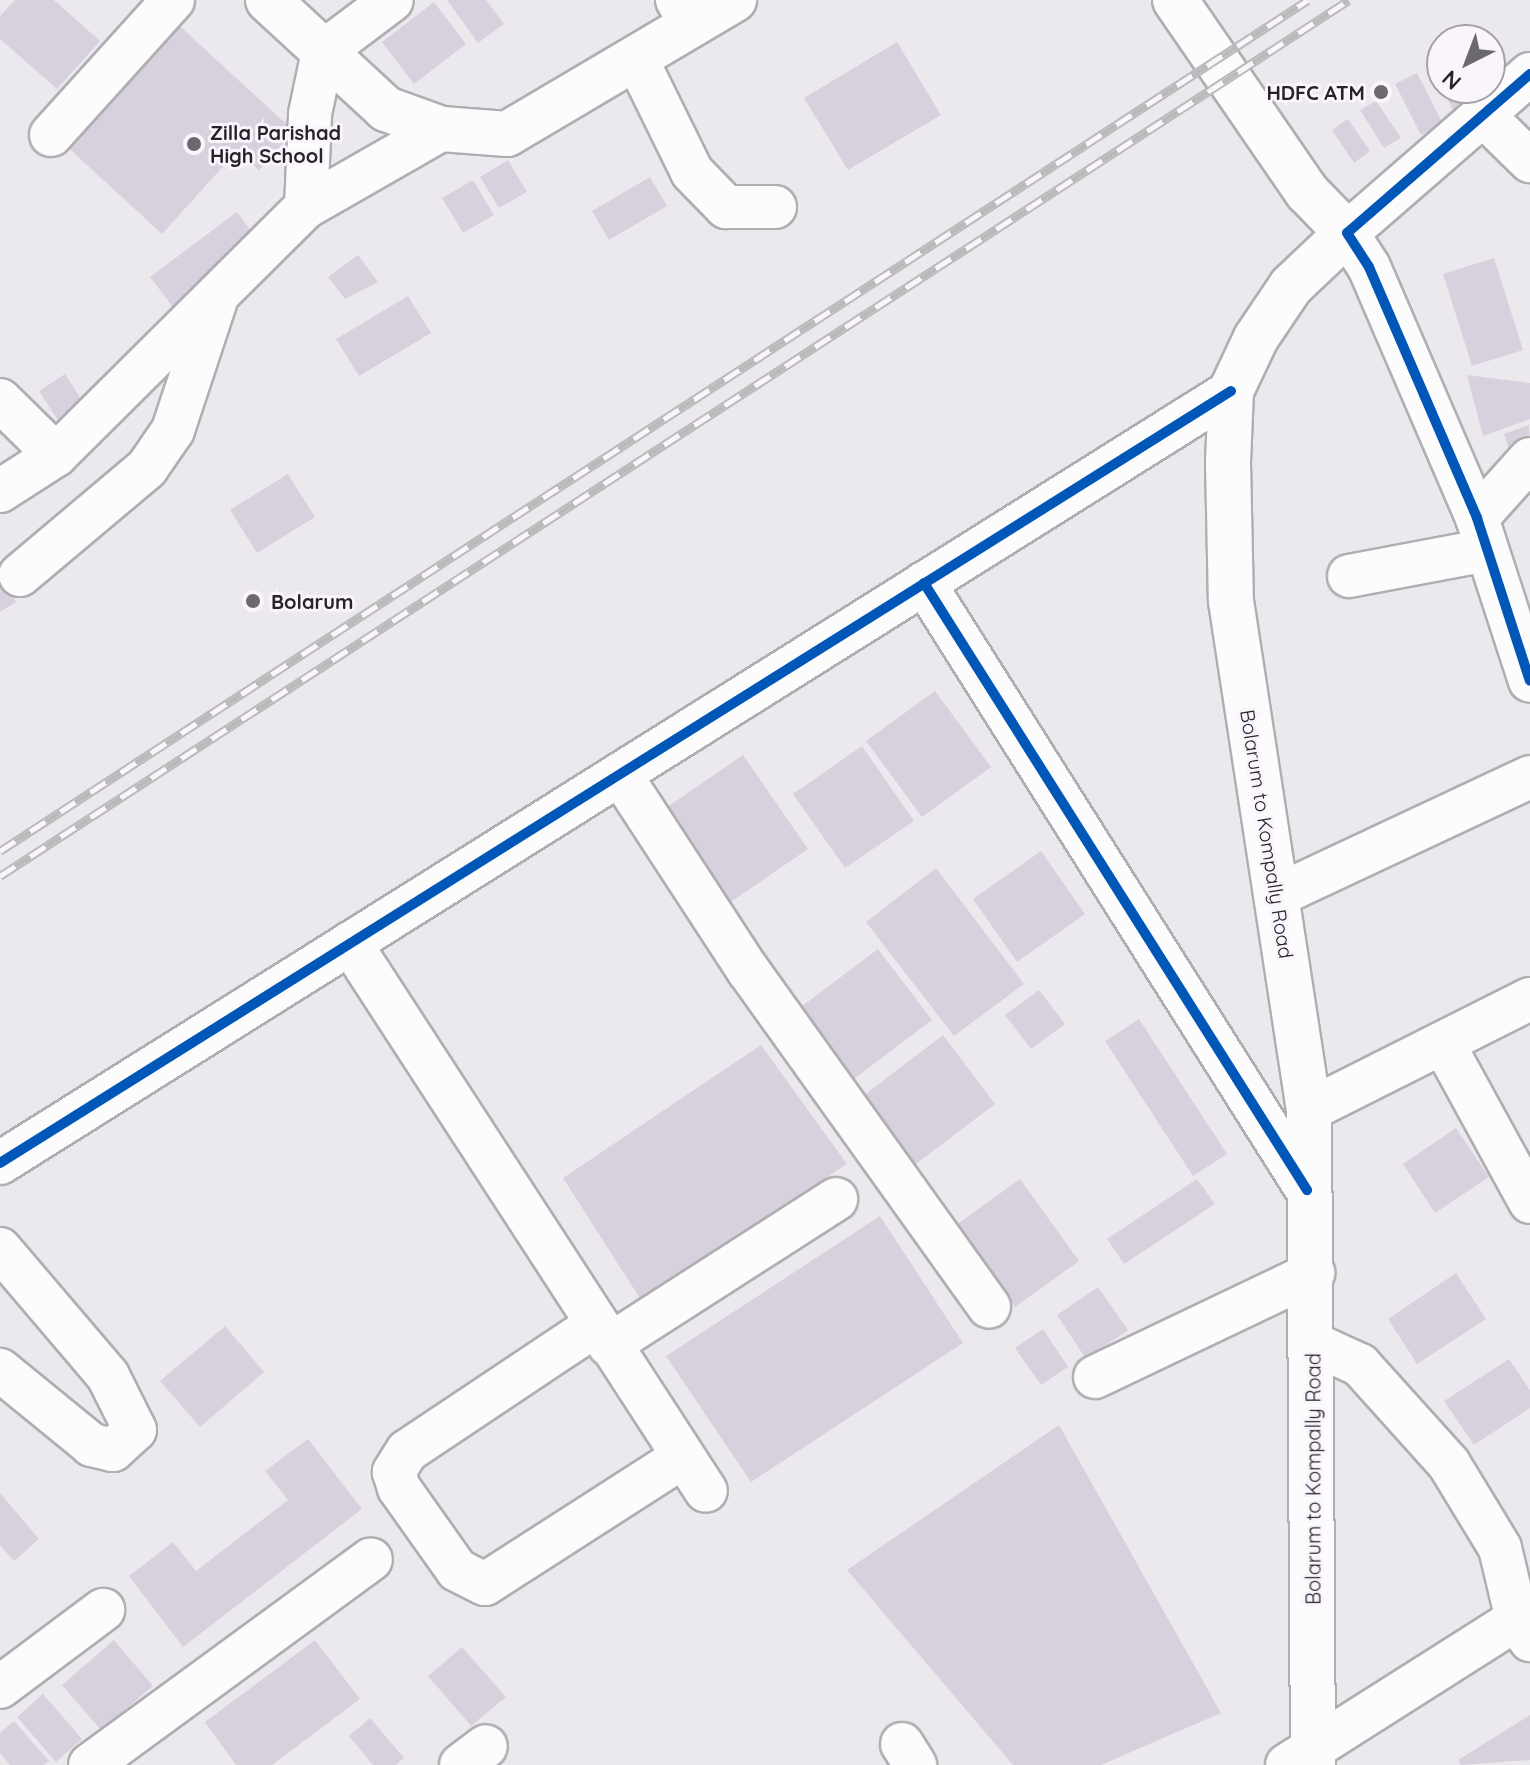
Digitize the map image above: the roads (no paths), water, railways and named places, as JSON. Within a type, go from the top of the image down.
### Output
[{"type":"main road","points":[[268,0],[386,109],[442,129],[507,134],[637,60],[684,12],[734,0]]},
{"type":"main road","points":[[1175,0],[1307,192],[1347,233]]},
{"type":"main road","name":"Bolarum to Kompally Road","points":[[1304,1760],[1313,1273],[1307,1190],[1309,1110],[1231,601],[1231,391],[1291,286],[1347,233]]},
{"type":"street","points":[[51,135],[173,0]]},
{"type":"street","points":[[306,207],[310,114],[323,52],[392,0]]},
{"type":"street","points":[[637,60],[692,172],[726,207],[775,207]]},
{"type":"street","points":[[1530,74],[1347,233],[1369,267],[1481,534],[1530,680]]},
{"type":"street","points":[[1483,115],[1530,161]]},
{"type":"street","points":[[0,491],[56,455],[306,207],[442,129]]},
{"type":"street","points":[[20,575],[147,468],[173,430],[218,297]]},
{"type":"street","points":[[0,1163],[1231,391]]},
{"type":"street","points":[[0,400],[56,455]]},
{"type":"street","points":[[1349,576],[1481,534],[1530,459]]},
{"type":"street","points":[[924,583],[1307,1190]]},
{"type":"street","points":[[620,774],[748,970],[989,1307]]},
{"type":"street","points":[[1276,896],[1530,777]]},
{"type":"street","points":[[350,943],[706,1491]]},
{"type":"street","points":[[1309,1110],[1530,999]]},
{"type":"street","points":[[1443,1043],[1530,1202]]},
{"type":"street","points":[[683,1457],[485,1584],[457,1570],[399,1488],[394,1472],[407,1451],[836,1199]]},
{"type":"street","points":[[0,1249],[108,1376],[135,1430],[113,1450],[92,1445],[0,1370]]},
{"type":"street","points":[[1095,1377],[1313,1273]]},
{"type":"street","points":[[1304,1760],[1526,1624],[1500,1548],[1449,1464],[1360,1365],[1312,1343]]},
{"type":"street","points":[[90,1765],[371,1559]]},
{"type":"street","points":[[0,1687],[103,1610]]},
{"type":"railway","points":[[0,851],[1308,0]]},
{"type":"railway","points":[[0,876],[1349,0]]},
{"type":"place","name":"HDFC ATM","points":[[1381,92]]},
{"type":"place","name":"Zilla Parishad High School","points":[[194,144]]},
{"type":"place","name":"Bolarum","points":[[253,601]]}]
